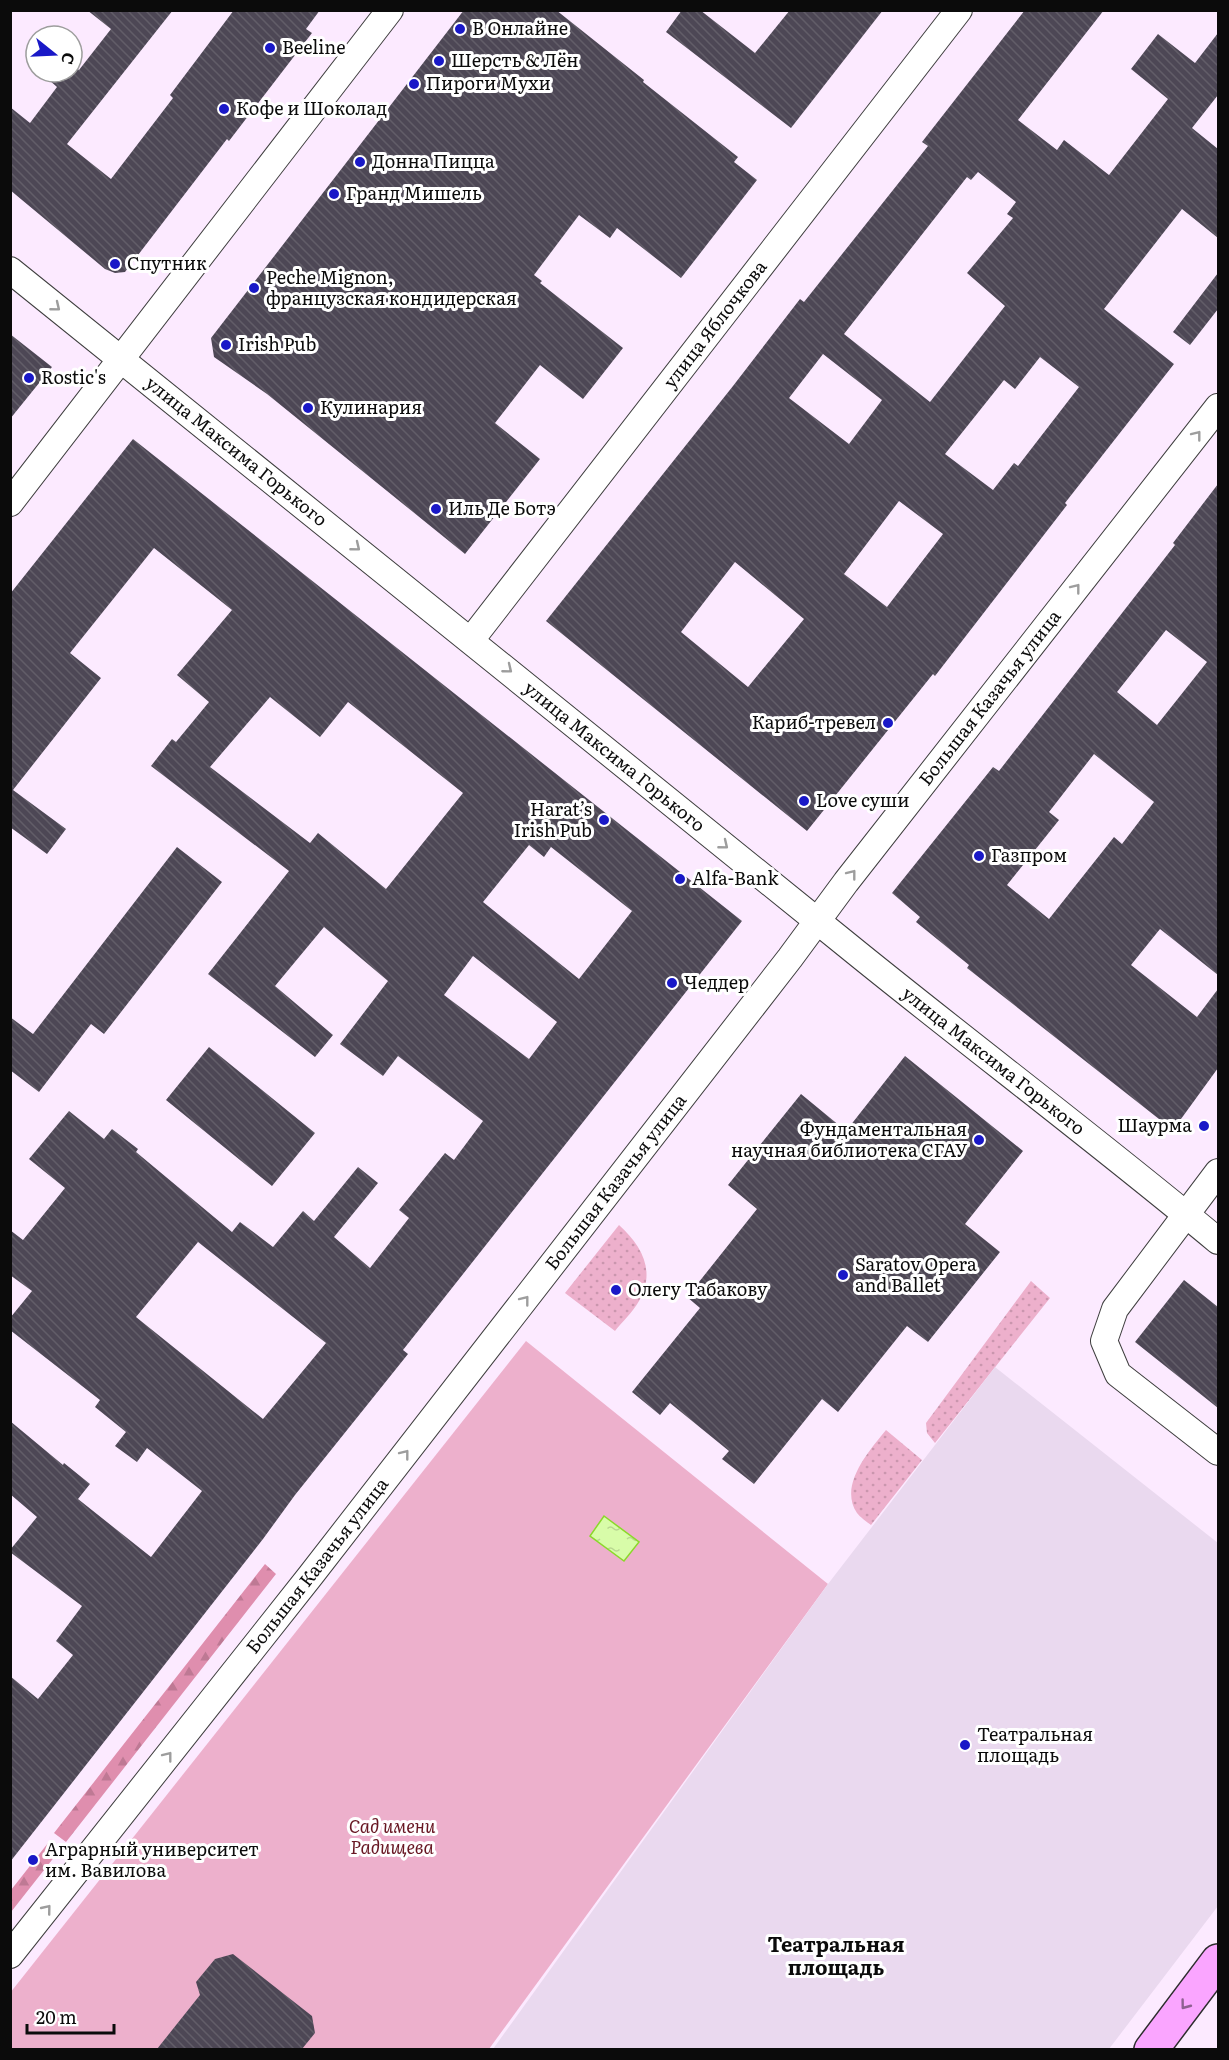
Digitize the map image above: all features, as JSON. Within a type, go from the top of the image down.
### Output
[{"type":"main road","points":[[1151,2049],[1218,1961]]},
{"type":"street","points":[[10,503],[390,10]]},
{"type":"street","name":"улица Яблочкова","points":[[471,640],[959,10]]},
{"type":"street","name":"улица Максима Горького","points":[[10,270],[817,921],[1218,1241]]},
{"type":"street","name":"Большая Казачья улица","points":[[10,1955],[318,1566],[1218,407]]},
{"type":"street","points":[[1218,1172],[1115,1309],[1104,1341],[1118,1374],[1218,1452]]},
{"type":"green space","points":[[619,1225],[640,1250],[646,1269],[646,1279],[637,1305],[615,1331],[565,1293]]},
{"type":"green space","points":[[1031,1281],[1050,1298],[935,1443],[927,1433],[926,1423]]},
{"type":"green space","name":"Сад имени Радищева","points":[[526,1341],[828,1584],[489,2049],[11,2049],[10,1993]]},
{"type":"green space","points":[[886,1430],[922,1460],[871,1525],[857,1513],[852,1502],[851,1491],[858,1468]]},
{"type":"green space","points":[[265,1564],[276,1574],[66,1842],[54,1833]]},
{"type":"green space","points":[[48,1843],[59,1851],[11,1912],[11,1890]]},
{"type":"shaded area","name":"Театральная площадь","points":[[995,1367],[1218,1543],[1218,1906],[1109,2049],[493,2049],[828,1584]]},
{"type":"water","points":[[604,1516],[639,1542],[624,1561],[590,1536]]},
{"type":"building","points":[[87,10],[173,10],[67,144],[111,179],[173,98],[170,95],[234,10],[320,10],[306,29],[312,33],[229,141],[227,139],[125,272],[115,273],[105,269],[10,190],[10,107],[30,123],[57,87],[54,84],[84,84],[84,64],[111,29]]},
{"type":"building","points":[[464,10],[556,10],[738,157],[734,162],[757,180],[681,278],[617,228],[610,238],[579,215],[534,275],[542,281],[540,283],[623,348],[583,399],[540,365],[495,423],[540,459],[465,554],[267,394],[214,357],[211,338]]},
{"type":"building","points":[[682,10],[700,10],[755,53],[790,10],[883,10],[791,128],[666,32]]},
{"type":"building","points":[[1025,10],[1104,10],[1018,120],[1057,150],[1064,140],[1109,175],[1168,99],[1131,69],[1158,34],[1195,63],[1218,33],[1218,95],[1192,128],[1218,149],[1218,238],[1182,209],[1104,309],[1174,364],[1065,503],[1067,505],[935,676],[933,674],[807,831],[546,621],[800,299],[804,302],[928,146],[922,142]],"holes":[[[978,172],[1016,202],[1007,214],[1013,218],[967,273],[1005,306],[930,402],[844,334],[967,177],[971,180]],[[823,354],[882,400],[849,444],[789,398]],[[1040,357],[1079,387],[1018,466],[1014,463],[993,490],[945,454],[1004,380],[1015,389]],[[899,501],[943,534],[887,607],[844,574]],[[735,562],[804,619],[748,687],[681,632]]]},
{"type":"building","points":[[1218,273],[1218,309],[1190,345],[1173,332]]},
{"type":"building","points":[[10,334],[52,367],[10,419]]},
{"type":"building","points":[[133,439],[742,921],[403,1350],[408,1354],[295,1495],[10,1862],[10,1676],[38,1699],[73,1655],[56,1641],[82,1606],[10,1552],[37,1517],[10,1494],[10,1421],[90,1484],[78,1499],[151,1557],[202,1491],[147,1448],[137,1462],[115,1446],[126,1432],[95,1407],[100,1400],[10,1330],[10,1318],[32,1291],[10,1275],[10,1230],[23,1240],[65,1188],[29,1159],[69,1111],[104,1139],[112,1129],[138,1149],[136,1152],[232,1232],[240,1222],[273,1247],[303,1211],[314,1221],[358,1167],[378,1183],[334,1237],[370,1268],[409,1218],[399,1210],[445,1153],[454,1160],[483,1121],[398,1056],[383,1076],[340,1044],[388,981],[324,927],[275,986],[333,1035],[315,1057],[208,974],[289,871],[151,766],[172,739],[176,742],[209,702],[177,675],[232,610],[154,548],[70,653],[101,678],[13,790],[66,829],[47,854],[10,827],[10,594]],"holes":[[[270,697],[320,737],[348,702],[463,793],[386,889],[318,833],[310,843],[210,767]],[[529,845],[544,857],[551,847],[632,911],[579,979],[483,902]],[[473,956],[557,1022],[529,1059],[444,995]],[[198,1242],[326,1343],[263,1419],[136,1317]]]},
{"type":"building","points":[[1218,484],[1218,975],[1160,929],[1131,965],[1197,1017],[1218,989],[1218,1068],[1173,1130],[967,968],[969,965],[916,922],[920,917],[892,893],[993,767],[999,771],[1175,545],[1173,543]],"holes":[[[1166,630],[1207,662],[1157,725],[1117,692]],[[1094,754],[1154,802],[1122,844],[1114,837],[1049,919],[1007,885],[1059,820],[1049,812]]]},
{"type":"building","points":[[177,847],[222,882],[104,1034],[91,1024],[39,1092],[10,1070],[10,1017],[33,1034]]},
{"type":"building","points":[[209,1047],[315,1133],[272,1186],[166,1100]]},
{"type":"building","name":"Saratov Opera and Ballet","points":[[905,1056],[1023,1151],[965,1224],[1000,1252],[928,1342],[907,1326],[838,1412],[822,1399],[754,1484],[722,1459],[729,1451],[670,1403],[660,1415],[632,1392],[700,1308],[687,1297],[757,1209],[728,1185],[801,1094],[846,1131]]},
{"type":"building","points":[[1184,1280],[1218,1307],[1218,1408],[1135,1342]]},
{"type":"building","points":[[233,1954],[312,2016],[315,2033],[302,2049],[157,2049],[200,1995],[196,1982],[215,1959]]},
{"type":"place","name":"В Онлайне","points":[[460,29]]},
{"type":"place","name":"Beeline","points":[[270,48]]},
{"type":"place","name":"Шерсть & Лён","points":[[439,61]]},
{"type":"place","name":"Пироги Мухи","points":[[414,84]]},
{"type":"place","name":"Кофе и Шоколад","points":[[224,109]]},
{"type":"place","name":"Донна Пицца","points":[[360,162]]},
{"type":"place","name":"Гранд Мишель","points":[[334,194]]},
{"type":"place","name":"Спутник","points":[[115,264]]},
{"type":"place","name":"Peche Mignon, французская кондидерская","points":[[254,288]]},
{"type":"place","name":"Irish Pub","points":[[226,345]]},
{"type":"place","name":"Rostic's","points":[[29,378]]},
{"type":"place","name":"Кулинария","points":[[308,408]]},
{"type":"place","name":"Иль Де Ботэ","points":[[436,509]]},
{"type":"place","name":"Кариб-тревел","points":[[888,723]]},
{"type":"place","name":"Love суши","points":[[804,801]]},
{"type":"place","name":"Harat’s Irish Pub","points":[[604,820]]},
{"type":"place","name":"Газпром","points":[[979,856]]},
{"type":"place","name":"Alfa-Bank","points":[[680,879]]},
{"type":"place","name":"Чеддер","points":[[672,983]]},
{"type":"place","name":"Шаурма","points":[[1204,1126]]},
{"type":"place","name":"Фундаментальная научная библиотека СГАУ","points":[[979,1140]]},
{"type":"place","name":"Saratov Opera and Ballet","points":[[843,1275]]},
{"type":"place","name":"Олегу Табакову","points":[[616,1290]]},
{"type":"place","name":"Театральная площадь","points":[[965,1745]]},
{"type":"place","name":"Аграрный университет им. Вавилова","points":[[33,1860]]},
{"type":"district","name":"Театральная площадь","points":[[836,1956]]}]
